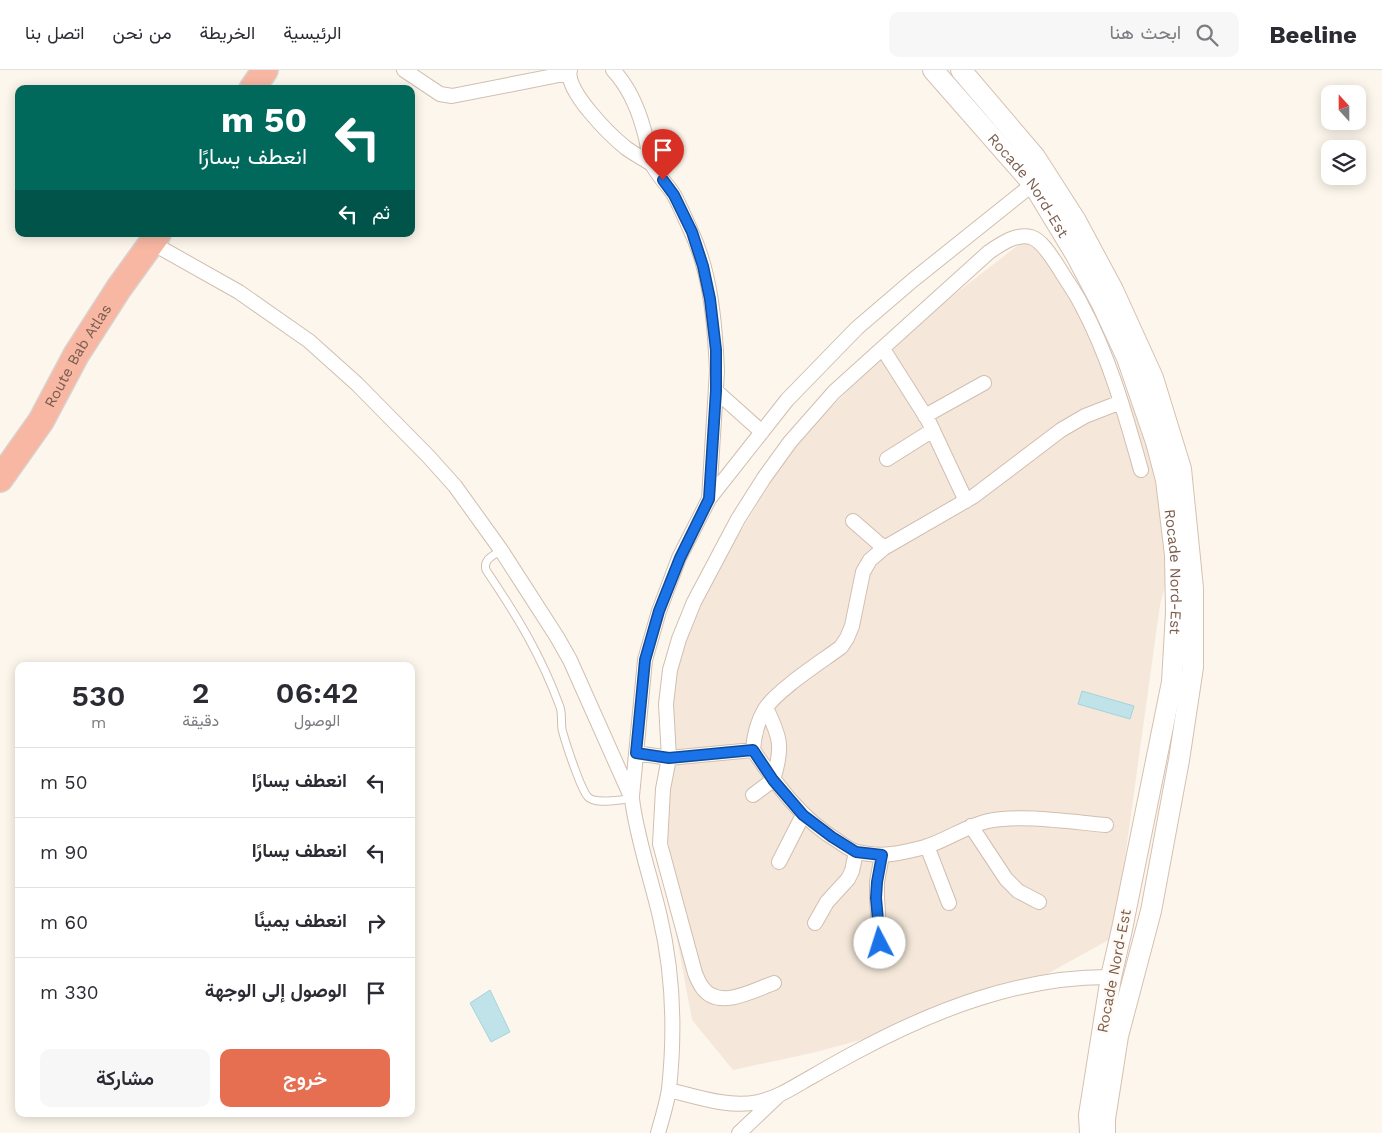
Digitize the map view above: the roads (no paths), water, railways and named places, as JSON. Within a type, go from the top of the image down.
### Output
[{"type":"highway","points":[[255,85],[265,70]]},
{"type":"highway","name":"Route Bab Atlas","points":[[0,479],[41,421],[76,355],[119,288],[155,239]]},
{"type":"street","points":[[404,70],[440,94],[452,96],[570,71],[572,84],[593,114],[626,148],[653,165]]},
{"type":"street","points":[[613,70],[621,78],[632,98],[643,127],[653,165],[674,195],[692,232],[703,266],[710,299],[716,350],[716,391],[709,499]]},
{"type":"street","name":"Rocade Nord-Est","points":[[933,70],[1033,184],[1076,255],[1102,304],[1127,358],[1156,442],[1166,480],[1175,555],[1176,612],[1172,682],[1111,977],[1089,1115],[1090,1133]]},
{"type":"street","name":"Rocade Nord-Est","points":[[961,70],[1035,157],[1076,221],[1113,290],[1153,378],[1181,469],[1193,588],[1193,666],[1180,760],[1151,911],[1118,1036],[1105,1119],[1105,1133]]},
{"type":"street","points":[[658,1133],[669,1090],[671,992],[668,960],[660,918],[644,861],[632,798],[645,660],[659,611],[680,558],[709,499],[787,400],[856,328],[1033,184]]},
{"type":"street","points":[[774,983],[727,999],[712,996],[702,988],[695,973],[660,844],[663,789],[669,758],[666,704],[670,670],[679,639],[694,602],[738,519],[764,478],[790,442],[834,392],[989,252],[1005,241],[1019,237],[1032,238],[1042,244],[1081,303],[1117,387],[1141,470]]},
{"type":"street","points":[[155,239],[239,292],[309,341],[358,384],[455,486],[502,550],[539,606],[570,660],[632,798]]},
{"type":"street","points":[[882,349],[925,416],[966,501]]},
{"type":"street","points":[[925,416],[984,383]]},
{"type":"street","points":[[716,391],[762,432]]},
{"type":"street","points":[[1106,825],[1010,819],[991,820],[970,826],[927,846],[894,854],[882,855],[856,852],[803,815],[773,780],[753,750],[758,723],[766,708],[779,694],[840,647],[847,638],[852,626],[863,572],[870,560],[884,548],[966,501],[1061,430],[1085,416],[1120,402]]},
{"type":"street","points":[[887,459],[932,430]]},
{"type":"street","points":[[853,521],[884,548]]},
{"type":"street","points":[[753,795],[773,780],[780,750],[776,729],[766,708]]},
{"type":"street","points":[[636,753],[669,758],[753,750]]},
{"type":"street","points":[[779,862],[803,815]]},
{"type":"street","points":[[970,826],[1006,879],[1018,891],[1038,902]]},
{"type":"street","points":[[927,846],[949,903]]},
{"type":"street","points":[[815,922],[827,902],[848,879],[852,871],[856,852]]},
{"type":"street","points":[[880,943],[876,898],[882,855]]},
{"type":"street","points":[[669,1090],[723,1103],[743,1104],[759,1102],[778,1096],[870,1045],[921,1020],[967,1002],[1017,988],[1087,977],[1111,977]]},
{"type":"street","points":[[739,1133],[778,1096]]},
{"type":"lane","points":[[502,550],[486,560],[484,565],[534,645],[547,674],[561,710],[562,731],[583,788],[588,797],[596,801],[632,798]]},
{"type":"water","points":[[1082,691],[1134,706],[1130,719],[1078,704]]},
{"type":"water","points":[[490,990],[510,1032],[491,1042],[470,1003]]}]
